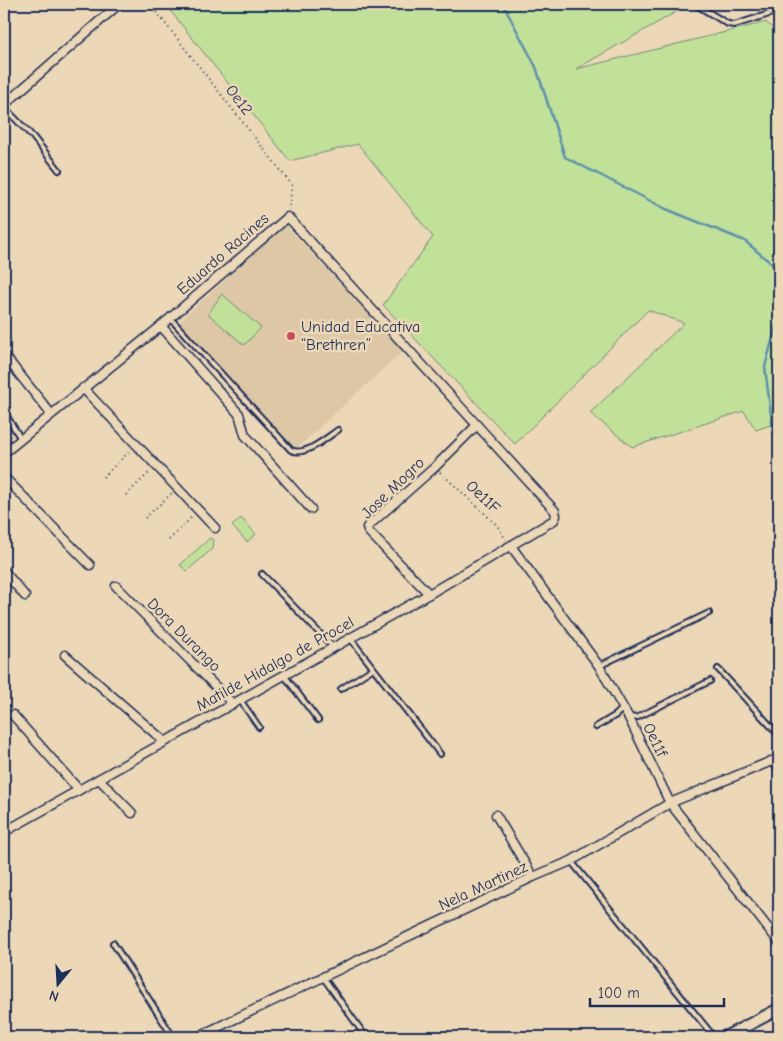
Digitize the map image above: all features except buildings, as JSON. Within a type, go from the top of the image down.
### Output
[{"type":"street","points":[[4,106],[119,4]]},
{"type":"street","name":"Eduardo Racines","points":[[4,453],[161,326],[288,216],[555,511],[556,516]]},
{"type":"street","points":[[161,326],[239,414],[245,435],[311,509]]},
{"type":"street","points":[[4,355],[51,414]]},
{"type":"street","points":[[83,388],[215,528]]},
{"type":"street","name":"Jose Mogro","points":[[428,594],[368,531],[367,527],[435,467],[477,425]]},
{"type":"street","points":[[4,477],[90,565]]},
{"type":"street","name":"Matilde Hidalgo de Procel","points":[[4,832],[428,594],[554,520],[556,516]]},
{"type":"street","name":"Oe11f","points":[[511,546],[599,666],[630,718],[670,803],[779,942]]},
{"type":"street","points":[[4,571],[25,596]]},
{"type":"street","name":"Dora Durango","points":[[116,586],[236,702]]},
{"type":"street","points":[[65,655],[165,742]]},
{"type":"street","points":[[13,715],[79,790]]},
{"type":"street","name":"Nela Martinez","points":[[198,1037],[571,860],[670,803],[779,758]]},
{"type":"street","points":[[99,779],[132,813]]},
{"type":"street","points":[[496,815],[533,877]]},
{"type":"street","points":[[725,1037],[779,1009]]},
{"type":"lane","points":[[698,6],[728,24],[734,25],[779,11]]},
{"type":"lane","points":[[4,106],[33,137],[59,170]]},
{"type":"lane","points":[[170,318],[291,450],[296,452],[304,451],[338,430]]},
{"type":"lane","points":[[4,412],[21,439]]},
{"type":"lane","points":[[262,574],[333,647]]},
{"type":"lane","points":[[599,666],[709,614]]},
{"type":"lane","points":[[350,638],[372,669],[440,754]]},
{"type":"lane","points":[[341,689],[372,669]]},
{"type":"lane","points":[[718,669],[779,735]]},
{"type":"lane","points":[[284,675],[318,720]]},
{"type":"lane","points":[[630,718],[638,717],[710,680]]},
{"type":"lane","points":[[236,702],[259,727]]},
{"type":"lane","points":[[596,727],[624,708]]},
{"type":"lane","points":[[771,762],[779,770]]},
{"type":"lane","points":[[571,860],[714,1037]]},
{"type":"lane","points":[[113,943],[173,1037]]},
{"type":"lane","points":[[323,977],[366,1037]]},
{"type":"path","name":"Oe12","points":[[150,4],[292,185],[288,216]]},
{"type":"path","points":[[103,477],[136,445]]},
{"type":"path","points":[[126,495],[156,466]]},
{"type":"path","name":"Oe11F","points":[[435,467],[497,525],[511,546]]},
{"type":"path","points":[[145,518],[177,488]]},
{"type":"path","points":[[169,540],[199,511]]},
{"type":"shaded area","name":"Unidad Educativa “Brethren”","points":[[285,224],[403,351],[296,449],[179,322]]},
{"type":"green space","points":[[165,4],[690,4],[576,69],[766,22],[779,34],[779,422],[756,430],[744,411],[632,447],[590,413],[684,323],[648,310],[515,444],[383,305],[433,237],[358,144],[290,161]]},
{"type":"green space","points":[[222,294],[261,328],[244,345],[208,314]]},
{"type":"green space","points":[[241,518],[256,534],[247,542],[232,526]]},
{"type":"green space","points":[[210,538],[213,540],[212,549],[187,571],[180,565]]},
{"type":"waterway","points":[[504,4],[536,67],[565,157],[666,209],[745,241],[779,270]]},
{"type":"waterway","points":[[779,315],[765,367],[773,431],[779,449]]},
{"type":"place","name":"Unidad Educativa “Brethren”","points":[[291,336]]}]
